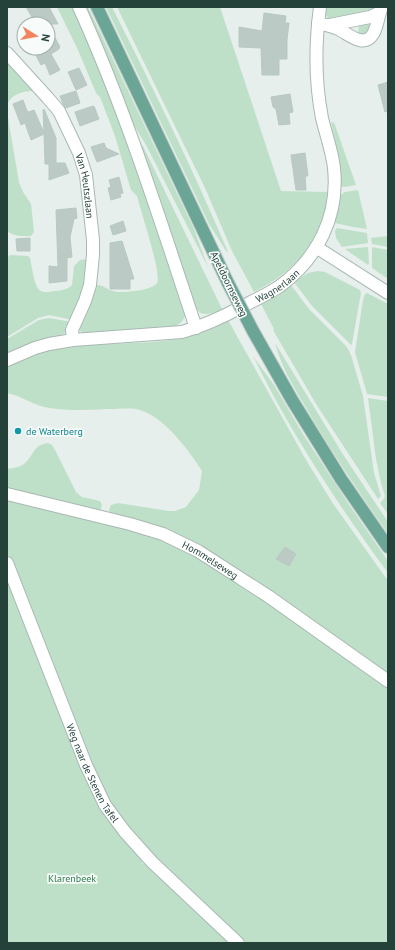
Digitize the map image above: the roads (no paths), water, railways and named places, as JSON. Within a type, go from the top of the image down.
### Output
[{"type":"main road","name":"Apeldoornseweg","points":[[97,7],[228,283],[253,331],[292,400],[341,479],[388,547]]},
{"type":"street","points":[[80,7],[129,128],[196,328]]},
{"type":"street","name":"Wagnerlaan","points":[[7,360],[35,348],[49,344],[73,340],[182,332],[196,328],[222,317],[279,286],[298,270],[316,247],[328,225],[334,197],[334,169],[322,119],[318,86],[316,54],[320,7]]},
{"type":"street","points":[[318,23],[330,25],[356,39],[366,40],[372,35],[377,25],[380,10]]},
{"type":"street","points":[[330,25],[374,16],[380,10]]},
{"type":"street","points":[[355,20],[356,39]]},
{"type":"street","name":"Van Heutszlaan","points":[[7,53],[48,96],[59,111],[79,153],[86,175],[93,240],[93,255],[90,285],[85,301],[72,330],[73,340]]},
{"type":"street","points":[[316,247],[388,293]]},
{"type":"street","name":"Hommelseweg","points":[[7,494],[136,525],[179,541],[227,569],[268,596],[388,681]]},
{"type":"street","name":"Weg naar de Stenen Tafel","points":[[7,563],[86,765],[105,805],[125,832],[152,862],[238,943]]},
{"type":"place","name":"de Waterberg","points":[[18,431]]},
{"type":"park label","name":"Klarenbeek","points":[[72,878]]}]
